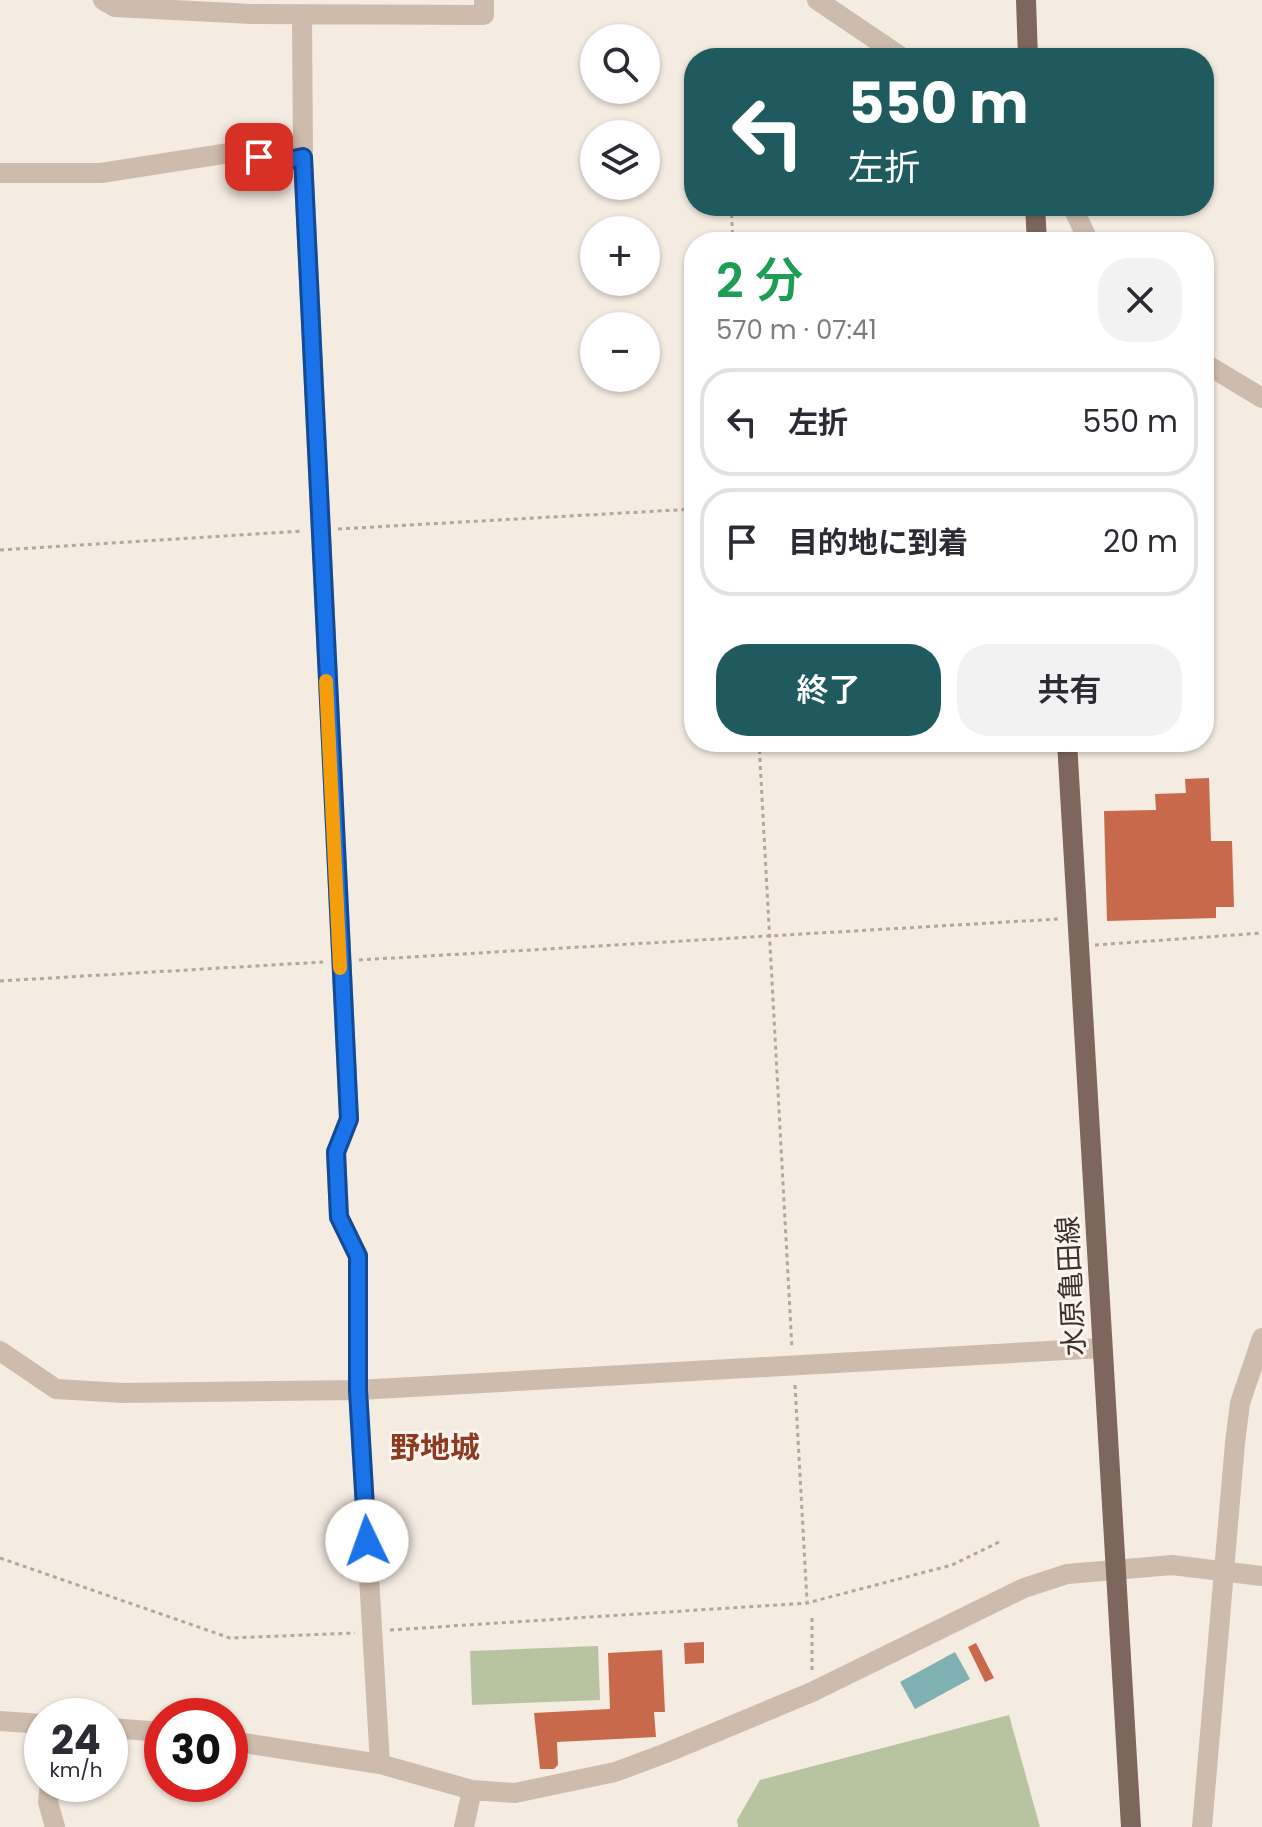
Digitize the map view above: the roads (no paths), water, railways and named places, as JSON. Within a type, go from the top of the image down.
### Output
[{"type":"main road","points":[[1026,0],[1028,48]]},
{"type":"main road","name":"水原亀田線","points":[[1068,752],[1131,1827]]},
{"type":"street","points":[[103,0],[115,7],[302,15],[484,15],[484,0]]},
{"type":"street","points":[[817,0],[888,48]]},
{"type":"street","points":[[302,15],[303,157],[349,1119],[336,1152],[338,1204],[339,1217],[358,1256],[358,1390],[380,1764]]},
{"type":"street","points":[[0,173],[101,173],[174,165],[229,153],[288,160],[303,157]]},
{"type":"street","points":[[1214,369],[1262,398]]},
{"type":"street","points":[[1202,1827],[1240,1403],[1262,1338]]},
{"type":"street","points":[[0,1351],[56,1389],[123,1393],[358,1390],[1102,1348]]},
{"type":"street","points":[[248,1744],[380,1764],[472,1790],[515,1793],[615,1772],[812,1692],[1024,1588],[1067,1574],[1172,1565],[1226,1569],[1262,1576]]},
{"type":"street","points":[[0,1721],[24,1723]]},
{"type":"street","points":[[464,1827],[472,1790]]},
{"type":"street","points":[[48,1802],[55,1827]]},
{"type":"water","points":[[955,1652],[970,1679],[915,1709],[900,1682]]},
{"type":"district","name":"野地城","points":[[435,1447]]}]
